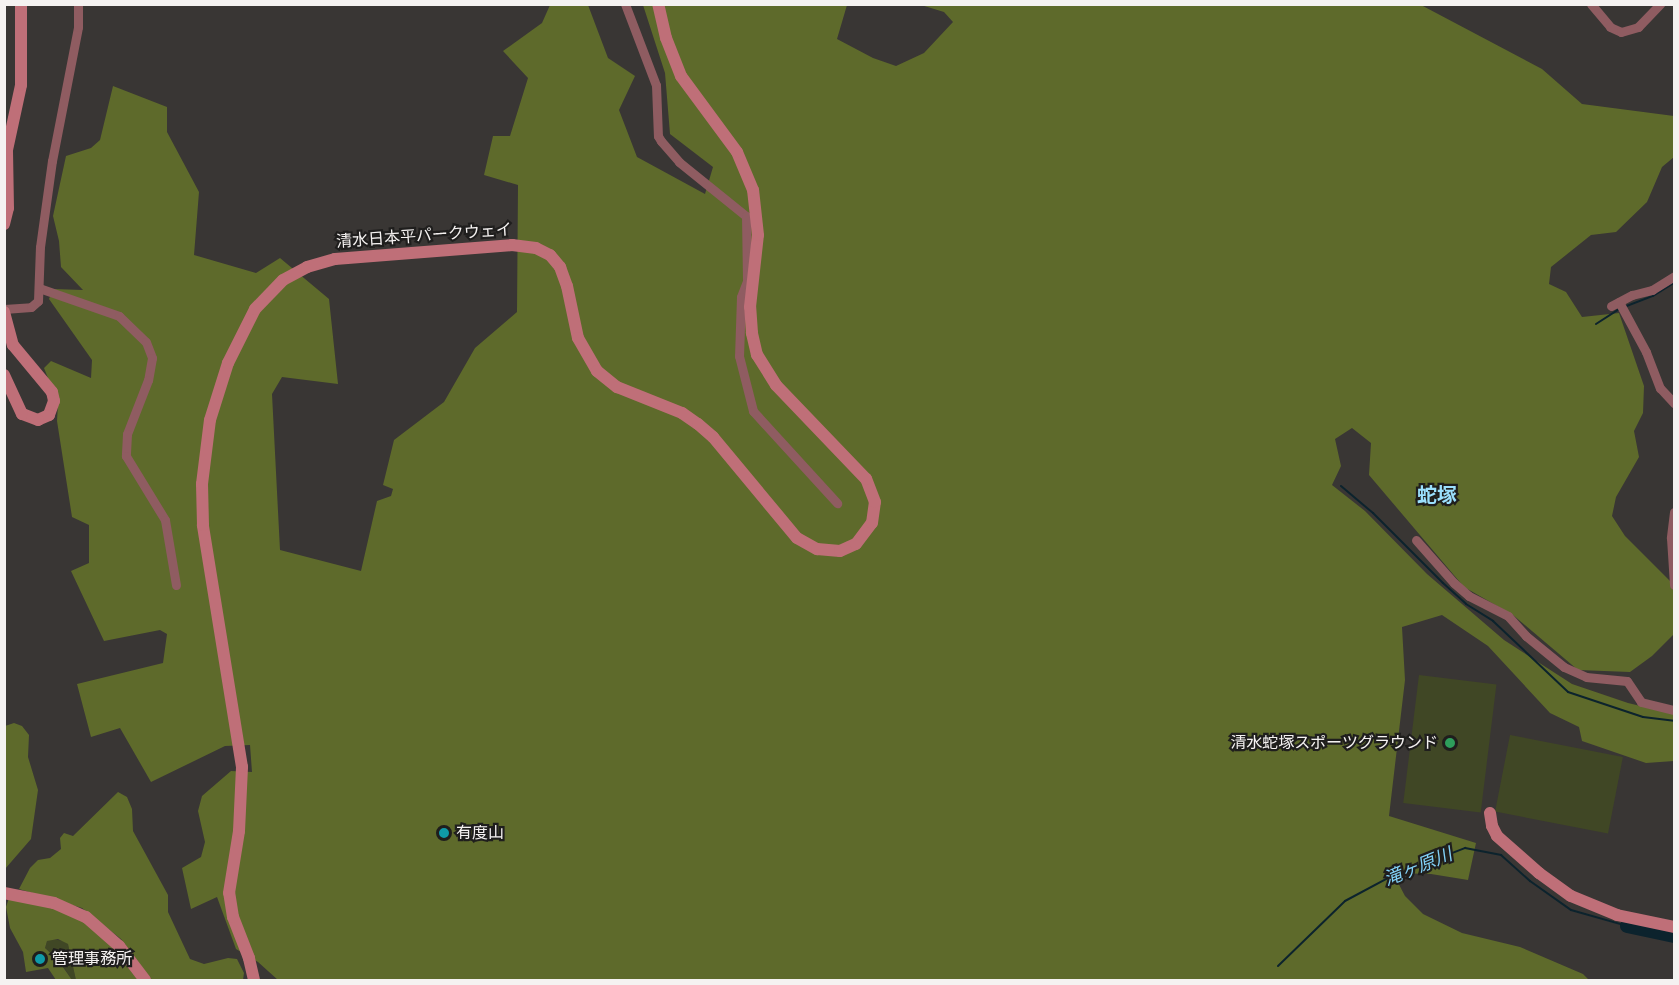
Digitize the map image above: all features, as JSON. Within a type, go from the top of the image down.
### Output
[{"type":"street","points":[[4,224],[8,208],[7,150],[21,85],[21,4]]},
{"type":"street","points":[[4,375],[22,414],[38,420],[49,415],[53,408],[52,392],[13,345],[4,311],[31,307],[38,301],[40,247],[52,161],[78,27],[78,4]]},
{"type":"street","points":[[625,4],[656,85],[658,136],[679,162],[746,216],[747,281],[741,297],[738,356],[753,411],[837,502]]},
{"type":"street","name":"清水日本平パークウェイ","points":[[254,981],[249,958],[233,917],[229,893],[239,831],[242,767],[203,525],[206,441],[223,374],[238,339],[262,300],[283,280],[306,267],[354,257],[527,246],[550,255],[560,267],[567,286],[581,347],[591,364],[603,377],[624,390],[682,413],[698,424],[713,437],[790,531],[802,542],[817,549],[832,552],[848,549],[864,537],[874,516],[875,502],[870,487],[861,472],[776,385],[758,355],[752,333],[750,307],[758,235],[753,189],[737,152],[681,76],[666,38],[658,4]]},
{"type":"street","points":[[1592,4],[1610,27],[1621,32],[1638,27],[1660,4]]},
{"type":"street","points":[[1674,276],[1652,290],[1615,304],[1646,352],[1660,388],[1674,403]]},
{"type":"street","points":[[39,288],[119,316],[146,342],[152,358],[148,380],[127,434],[126,456],[165,520],[176,585]]},
{"type":"street","points":[[1674,512],[1671,538],[1674,585]]},
{"type":"street","points":[[1416,540],[1454,583],[1469,596],[1508,616],[1526,636],[1564,667],[1586,677],[1627,681],[1641,702],[1674,710]]},
{"type":"street","points":[[1490,813],[1492,826],[1497,836],[1539,873],[1571,896],[1617,915],[1674,927]]},
{"type":"street","points":[[4,893],[54,903],[86,917],[119,946],[145,981]]},
{"type":"green space","points":[[550,5],[588,5],[608,58],[635,76],[619,110],[637,157],[705,194],[713,167],[670,134],[665,73],[643,5],[847,5],[837,39],[873,58],[896,66],[924,53],[953,22],[944,12],[921,5],[1421,5],[1542,69],[1582,104],[1674,116],[1674,157],[1662,167],[1647,202],[1616,232],[1591,235],[1551,267],[1549,284],[1566,292],[1582,317],[1619,313],[1644,386],[1643,413],[1634,431],[1639,457],[1616,497],[1612,516],[1625,536],[1673,584],[1673,635],[1652,656],[1630,672],[1578,670],[1513,615],[1464,587],[1369,475],[1371,443],[1352,428],[1335,439],[1341,466],[1332,485],[1365,511],[1427,574],[1504,640],[1572,684],[1628,703],[1674,714],[1674,761],[1646,763],[1582,741],[1579,727],[1550,713],[1488,646],[1442,615],[1402,627],[1405,680],[1389,816],[1476,843],[1468,880],[1431,874],[1393,873],[1405,896],[1423,914],[1462,933],[1520,947],[1583,974],[1589,980],[278,980],[258,962],[236,949],[217,897],[191,909],[182,868],[201,857],[205,842],[198,811],[202,796],[231,771],[252,772],[250,745],[225,746],[151,782],[120,728],[91,737],[77,684],[163,663],[167,634],[160,630],[104,641],[71,571],[89,563],[89,525],[72,517],[57,421],[58,403],[44,368],[51,361],[91,378],[92,360],[49,299],[53,289],[83,290],[61,267],[59,241],[53,216],[66,156],[91,148],[100,140],[113,86],[167,107],[167,132],[199,192],[194,255],[256,273],[280,258],[329,299],[338,384],[282,377],[272,394],[280,550],[361,571],[377,501],[391,496],[393,489],[383,485],[394,440],[444,402],[475,348],[517,312],[518,185],[484,175],[493,136],[510,136],[528,78],[503,51],[542,23]]},
{"type":"green space","name":"清水蛇塚スポーツグラウンド","points":[[1419,675],[1496,685],[1481,813],[1403,803]]},
{"type":"green space","points":[[14,723],[22,726],[29,735],[28,757],[38,790],[31,839],[5,869],[5,726]]},
{"type":"green space","points":[[1510,735],[1623,757],[1608,834],[1495,812]]},
{"type":"green space","points":[[118,792],[127,797],[132,809],[133,831],[168,895],[168,912],[190,959],[204,964],[228,958],[237,959],[244,973],[243,980],[152,980],[121,939],[82,908],[19,889],[30,868],[38,860],[50,858],[61,849],[60,838],[64,833],[73,836]]},
{"type":"green space","points":[[9,898],[51,907],[80,919],[104,937],[138,980],[76,980],[68,944],[58,939],[47,941],[45,948],[58,960],[72,980],[56,980],[48,968],[26,972],[23,952],[10,928],[6,907]]},
{"type":"green space","points":[[51,939],[68,944],[76,980],[72,980],[59,960],[45,948],[47,941]]},
{"type":"waterway","points":[[1624,307],[1653,296],[1674,283]]},
{"type":"waterway","points":[[1596,324],[1619,309]]},
{"type":"waterway","points":[[1341,486],[1373,513],[1466,604],[1493,621],[1568,692],[1643,717],[1674,721]]},
{"type":"waterway","name":"滝ヶ原川","points":[[1278,966],[1345,901],[1388,878],[1465,848],[1501,855],[1530,881],[1571,910],[1627,926]]},
{"type":"waterway","name":"滝ヶ原川","points":[[1627,926],[1674,936]]},
{"type":"place","name":"清水蛇塚スポーツグラウンド","points":[[1450,743]]},
{"type":"place","name":"有度山","points":[[444,833]]},
{"type":"place","name":"管理事務所","points":[[40,959]]},
{"type":"district","name":"蛇塚","points":[[1437,495]]}]
